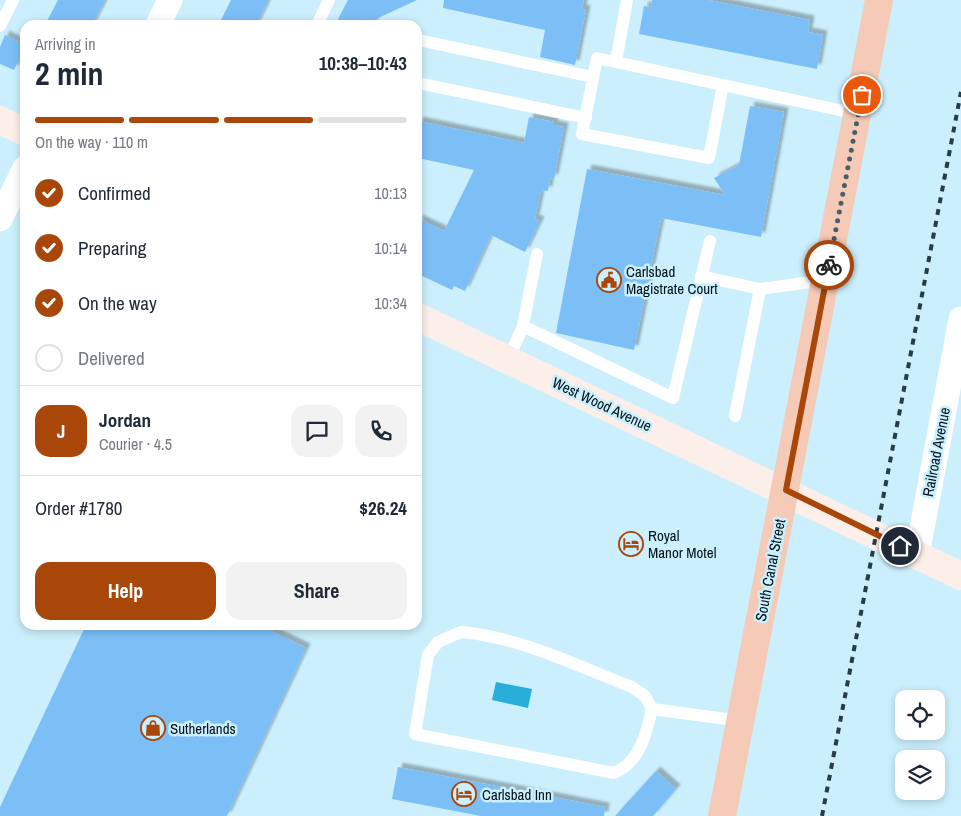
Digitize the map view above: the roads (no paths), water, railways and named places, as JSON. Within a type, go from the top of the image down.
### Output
[{"type":"highway","name":"South Canal Street","points":[[722,816],[879,0]]},
{"type":"street","points":[[160,20],[170,0]]},
{"type":"street","points":[[0,120],[20,130]]},
{"type":"street","points":[[0,219],[20,178]]},
{"type":"street","name":"West Wood Avenue","points":[[422,319],[786,490],[961,576]]},
{"type":"street","name":"Railroad Avenue","points":[[917,555],[961,319]]},
{"type":"lane","points":[[0,26],[13,0]]},
{"type":"lane","points":[[320,20],[330,0]]},
{"type":"lane","points":[[616,62],[627,0]]},
{"type":"lane","points":[[422,41],[594,77]]},
{"type":"lane","points":[[723,85],[709,158],[582,134],[597,58],[616,62],[858,114]]},
{"type":"lane","points":[[422,84],[586,118]]},
{"type":"lane","points":[[523,326],[673,398],[710,241]]},
{"type":"lane","points":[[508,360],[523,326],[537,254]]},
{"type":"lane","points":[[701,276],[760,289],[826,280]]},
{"type":"lane","points":[[735,416],[760,289]]},
{"type":"lane","points":[[460,632],[484,634],[514,642],[632,687],[645,696],[652,709],[641,746],[627,767],[614,773],[415,734],[428,655],[438,642],[460,632]]},
{"type":"lane","points":[[652,709],[741,721]]},
{"type":"water","points":[[496,682],[532,689],[528,708],[492,700]]},
{"type":"railway","points":[[822,816],[961,92]]},
{"type":"place","name":"Carlsbad Magistrate Court","points":[[609,280]]},
{"type":"place","name":"Royal Manor Motel","points":[[631,544]]},
{"type":"place","name":"Sutherlands","points":[[153,728]]},
{"type":"place","name":"Carlsbad Inn","points":[[464,794]]}]
